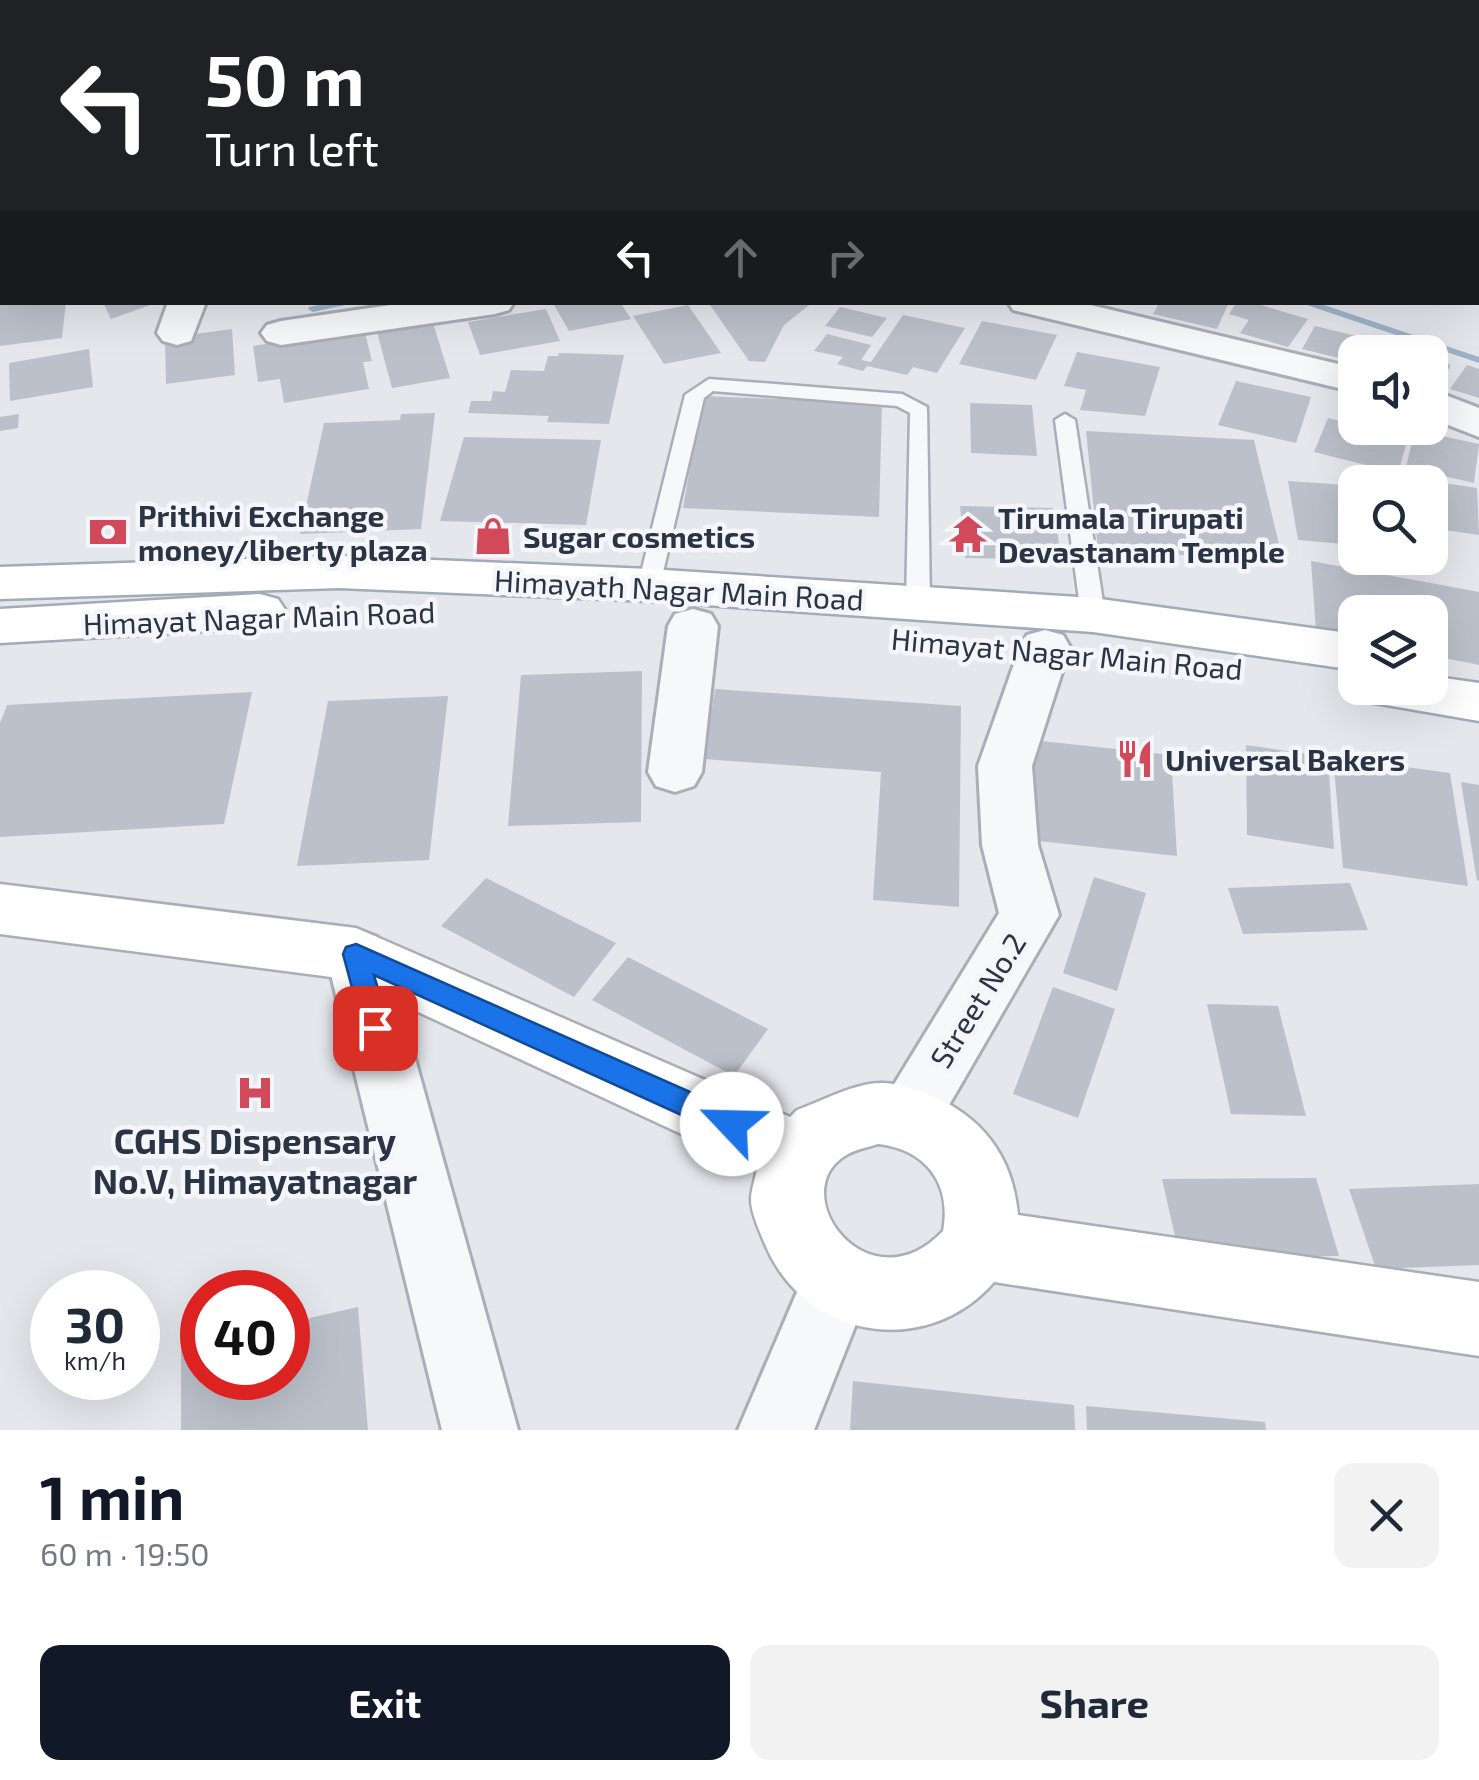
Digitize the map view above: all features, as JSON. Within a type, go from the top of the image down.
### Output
[{"type":"main road","name":"Himayath Nagar Main Road","points":[[0,583],[339,572],[649,585],[1093,615],[1338,650]]},
{"type":"main road","name":"Himayat Nagar Main Road","points":[[0,626],[266,611],[434,610],[1045,647],[1233,665],[1338,680]]},
{"type":"main road","points":[[1448,667],[1479,673]]},
{"type":"main road","points":[[1448,698],[1479,702]]},
{"type":"main road","points":[[0,910],[356,954],[800,1155]]},
{"type":"main road","points":[[878,1113],[907,1117],[932,1128],[956,1146],[974,1172],[983,1202],[980,1234],[965,1262],[939,1284],[907,1294],[871,1293],[838,1281],[809,1259],[792,1230],[786,1199],[792,1168],[800,1155],[825,1128],[851,1117],[878,1113]]},
{"type":"main road","points":[[974,1244],[1479,1318]]},
{"type":"street","points":[[281,333],[473,305]]},
{"type":"street","points":[[1041,305],[1338,376]]},
{"type":"street","points":[[1448,410],[1479,424]]},
{"type":"street","points":[[675,772],[692,626]]},
{"type":"street","name":"Street No.2","points":[[907,1117],[1029,915],[1010,844],[1005,766],[1045,647]]},
{"type":"street","points":[[356,954],[480,1430]]},
{"type":"street","points":[[776,1430],[838,1281]]},
{"type":"lane","points":[[649,585],[694,396],[709,385],[902,400],[920,411],[918,603]]},
{"type":"lane","points":[[1065,420],[1093,615]]},
{"type":"building","points":[[0,305],[66,305],[62,338],[0,346]]},
{"type":"building","points":[[104,305],[150,305],[111,319]]},
{"type":"building","points":[[554,305],[622,305],[631,319],[569,331]]},
{"type":"building","points":[[688,305],[721,353],[664,364],[633,316]]},
{"type":"building","points":[[710,305],[809,305],[784,325],[765,362],[749,361]]},
{"type":"building","points":[[1158,305],[1228,305],[1217,329],[1153,314]]},
{"type":"building","points":[[1235,305],[1261,305],[1308,319],[1288,347],[1240,333],[1249,320],[1229,314]]},
{"type":"building","points":[[840,307],[887,318],[872,337],[825,326]]},
{"type":"building","points":[[546,309],[560,341],[480,355],[468,322]]},
{"type":"building","points":[[903,315],[965,328],[937,373],[913,367],[907,375],[867,366],[863,371],[837,364],[843,357],[814,351],[827,334],[871,345],[861,360],[871,362]]},
{"type":"building","points":[[982,321],[1057,335],[1036,380],[959,364]]},
{"type":"building","points":[[433,323],[450,378],[392,388],[377,332]]},
{"type":"building","points":[[1315,326],[1352,335],[1338,335],[1338,358],[1302,349]]},
{"type":"building","points":[[232,329],[235,375],[166,384],[165,338]]},
{"type":"building","points":[[364,329],[372,361],[363,362],[369,389],[284,403],[280,379],[258,382],[253,346]]},
{"type":"building","points":[[89,349],[93,387],[10,401],[9,363]]},
{"type":"building","points":[[1077,352],[1160,367],[1145,416],[1080,410],[1086,390],[1064,386]]},
{"type":"building","points":[[624,355],[609,424],[547,422],[549,416],[468,413],[471,401],[491,401],[493,391],[505,392],[511,370],[544,371],[548,356]]},
{"type":"building","points":[[1467,365],[1479,369],[1479,398],[1450,389]]},
{"type":"building","points":[[1236,381],[1311,397],[1296,443],[1218,425]]},
{"type":"building","points":[[702,396],[882,403],[879,517],[683,508]]},
{"type":"building","points":[[970,403],[1032,405],[1037,456],[971,453]]},
{"type":"building","points":[[435,413],[421,529],[300,534],[324,423],[400,420],[401,414]]},
{"type":"building","points":[[19,414],[18,428],[0,431],[0,417]]},
{"type":"building","points":[[1328,418],[1338,420],[1338,445],[1406,445],[1400,465],[1366,465],[1314,452]]},
{"type":"building","points":[[1086,431],[1254,440],[1283,561],[1098,550]]},
{"type":"building","points":[[464,437],[601,440],[586,525],[440,521]]},
{"type":"building","points":[[1448,437],[1479,444],[1474,483],[1448,477],[1448,465],[1406,465],[1411,445],[1448,445]]},
{"type":"building","points":[[1288,481],[1338,484],[1338,544],[1298,540]]},
{"type":"building","points":[[1448,484],[1477,488],[1479,535],[1448,531]]},
{"type":"building","points":[[960,506],[1053,508],[1062,560],[965,558]]},
{"type":"building","points":[[1311,561],[1338,566],[1338,575],[1387,575],[1479,592],[1479,665],[1448,659],[1448,595],[1338,595],[1338,637],[1316,632]]},
{"type":"building","points":[[642,671],[641,822],[508,826],[521,675]]},
{"type":"building","points":[[715,689],[961,706],[959,907],[873,900],[881,772],[704,759]]},
{"type":"building","points":[[252,692],[224,824],[0,837],[0,723],[7,705]]},
{"type":"building","points":[[448,696],[429,860],[297,866],[328,701]]},
{"type":"building","points":[[1032,740],[1171,755],[1177,856],[1029,840]]},
{"type":"building","points":[[1246,745],[1328,757],[1334,849],[1247,835]]},
{"type":"building","points":[[1333,757],[1450,773],[1468,886],[1343,868]]},
{"type":"building","points":[[1461,782],[1479,785],[1477,881]]},
{"type":"building","points":[[1094,877],[1146,893],[1117,991],[1063,973]]},
{"type":"building","points":[[486,878],[616,943],[574,997],[441,926]]},
{"type":"building","points":[[1350,883],[1368,930],[1243,934],[1228,888]]},
{"type":"building","points":[[628,957],[768,1029],[734,1076],[592,1000]]},
{"type":"building","points":[[1053,987],[1115,1009],[1078,1118],[1013,1094]]},
{"type":"building","points":[[1207,1004],[1278,1006],[1306,1116],[1231,1114]]},
{"type":"building","points":[[1316,1178],[1339,1256],[1180,1258],[1162,1179]]},
{"type":"building","points":[[1479,1184],[1479,1265],[1376,1269],[1349,1189]]},
{"type":"building","points":[[358,1307],[368,1430],[181,1430],[181,1400],[310,1400],[310,1318]]},
{"type":"building","points":[[853,1381],[1074,1405],[1075,1430],[850,1430]]},
{"type":"building","points":[[1086,1406],[1265,1422],[1266,1430],[1087,1430]]},
{"type":"waterway","points":[[313,309],[336,305]]},
{"type":"waterway","points":[[1312,305],[1479,360]]},
{"type":"place","name":"Prithivi Exchange money/liberty plaza","points":[[108,532]]},
{"type":"place","name":"Tirumala Tirupati Devastanam Temple","points":[[968,534]]},
{"type":"place","name":"Sugar cosmetics","points":[[493,536]]},
{"type":"place","name":"Universal Bakers","points":[[1135,759]]},
{"type":"place","name":"CGHS Dispensary No.V, Himayatnagar","points":[[255,1093]]},
{"type":"route","points":[[375,1028],[356,954],[732,1124]]}]
